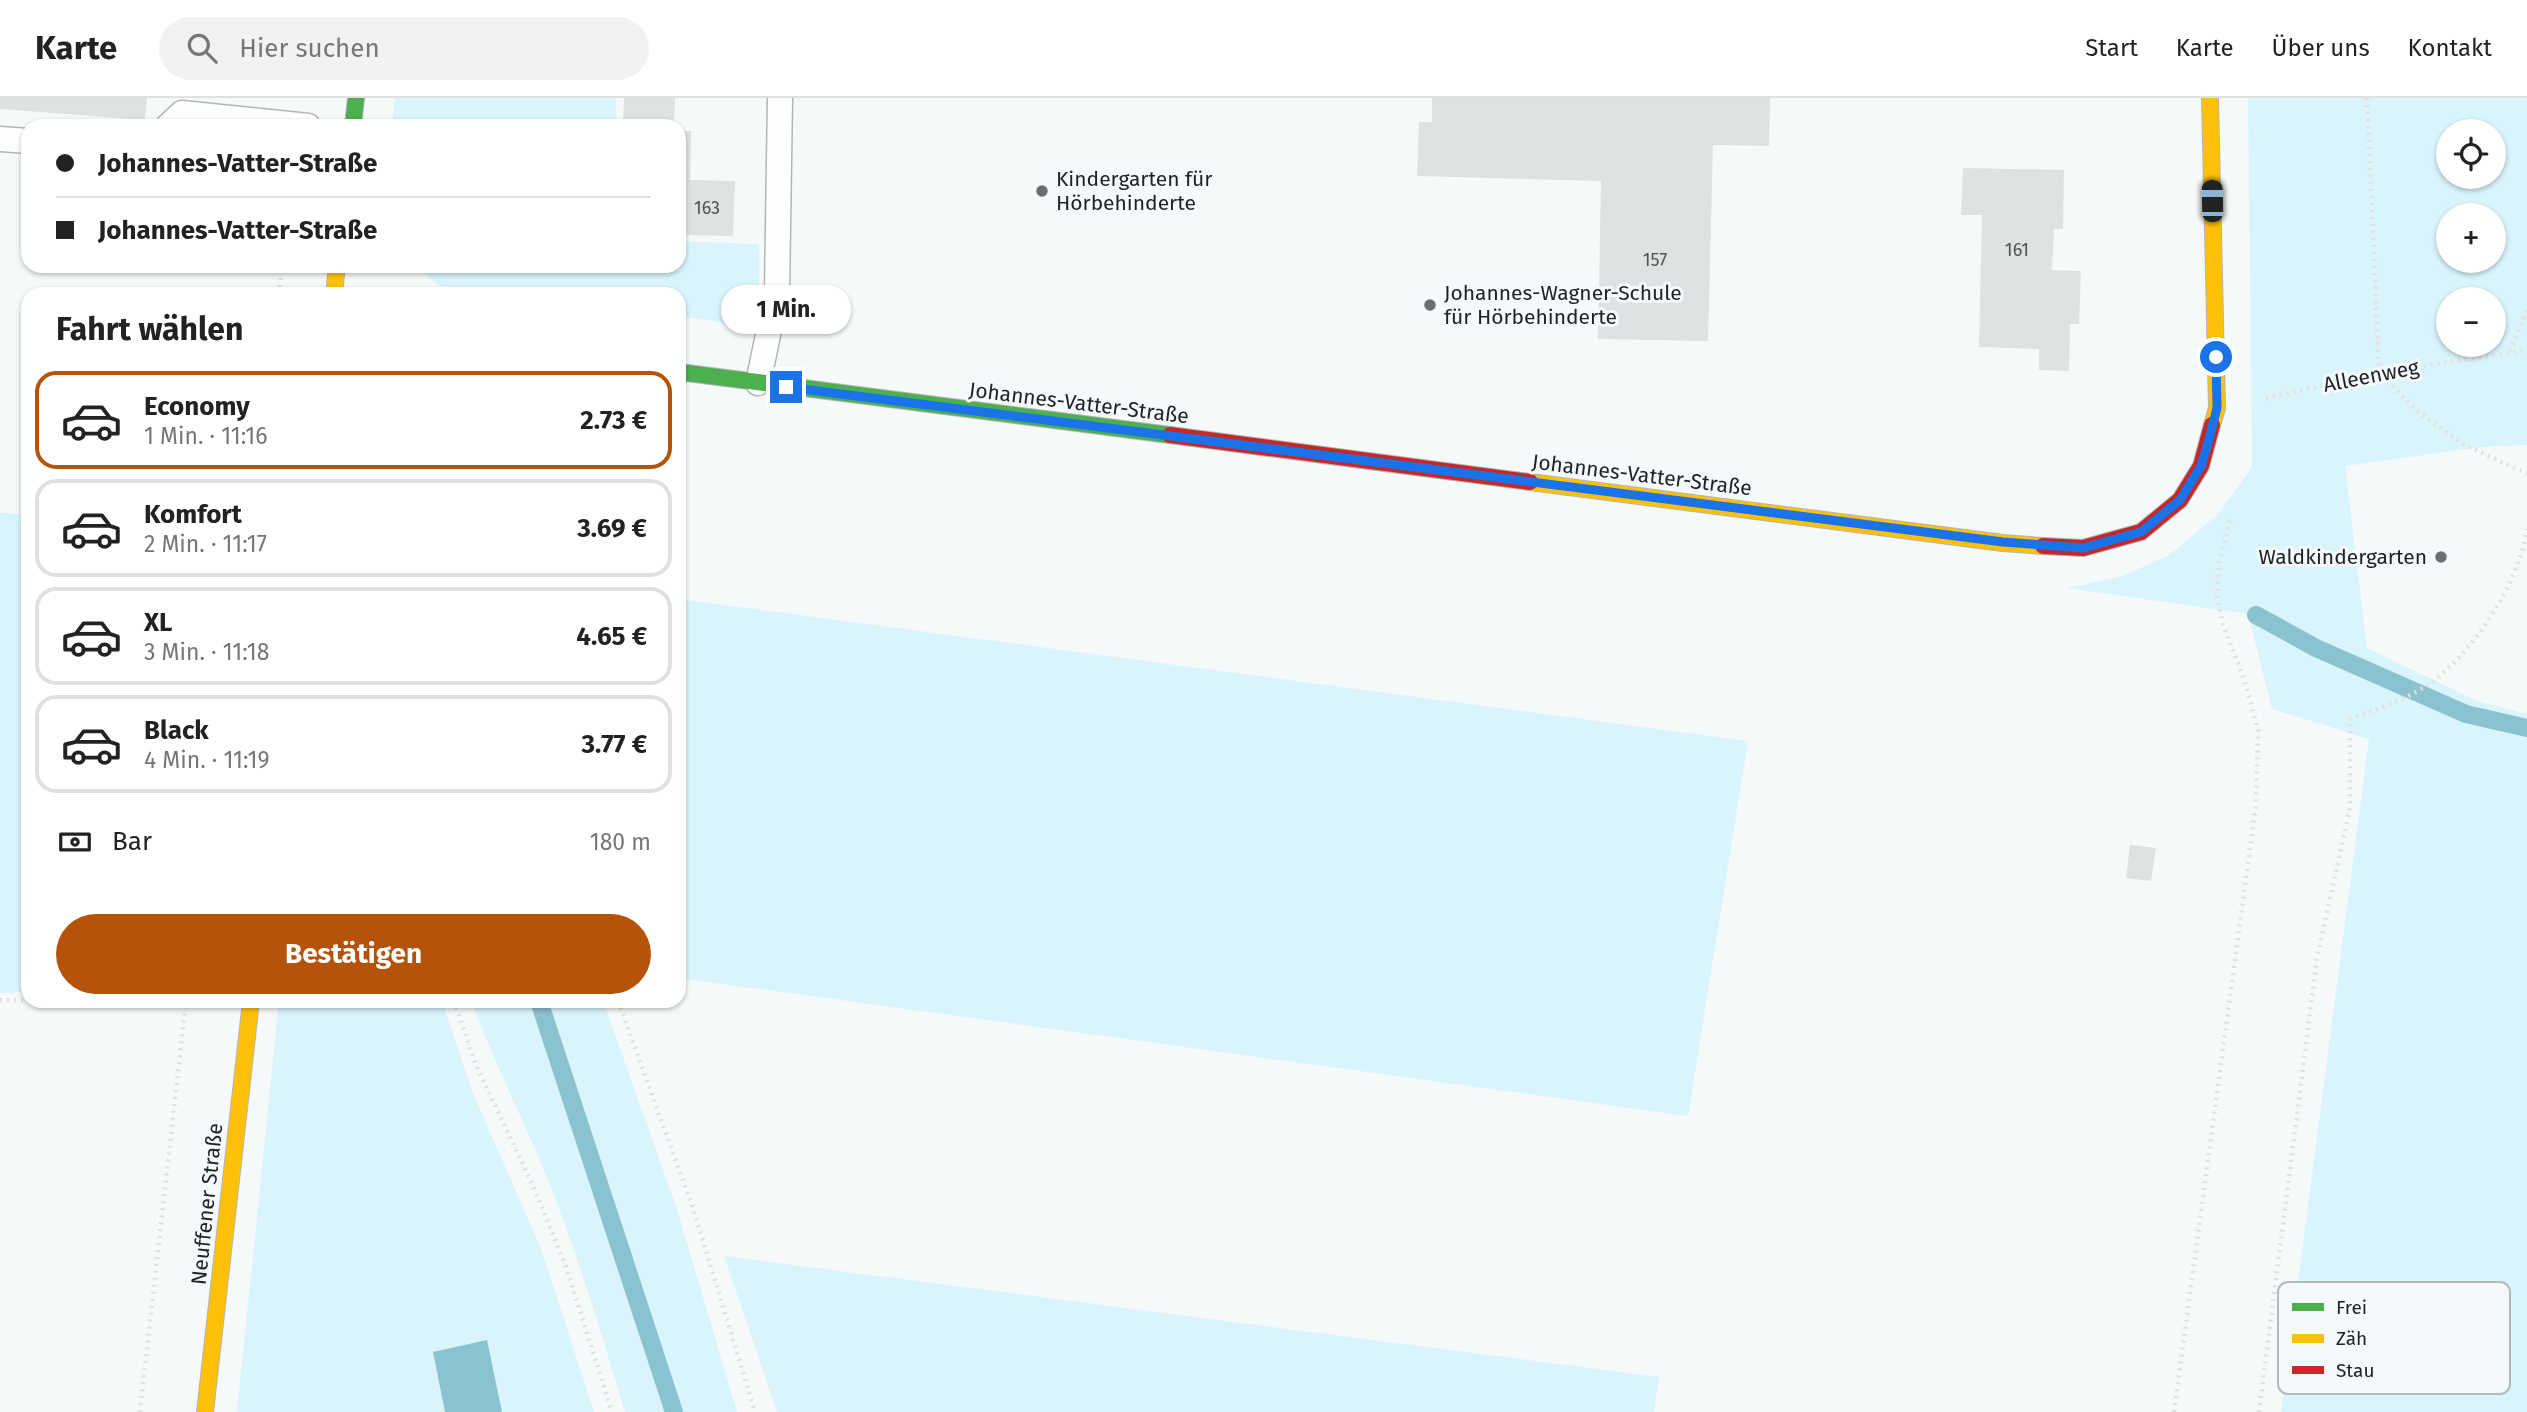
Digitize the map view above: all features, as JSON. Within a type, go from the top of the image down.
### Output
[{"type":"street","points":[[354,119],[356,98]]},
{"type":"street","name":"Johannes-Vatter-Straße","points":[[686,373],[2003,542],[2083,548],[2141,532],[2180,500],[2201,466],[2217,408],[2210,98]]},
{"type":"street","name":"Neuffener Straße","points":[[205,1412],[250,1008]]},
{"type":"lane","points":[[758,383],[777,292],[780,98]]},
{"type":"lane","points":[[176,119],[182,113],[240,119]]},
{"type":"lane","points":[[0,139],[21,140]]},
{"type":"path","points":[[2367,98],[2379,373],[2416,410],[2463,444],[2527,474]]},
{"type":"path","points":[[2509,352],[2527,311]]},
{"type":"path","name":"Alleenweg","points":[[2217,408],[2379,373],[2527,350]]},
{"type":"path","points":[[2174,1412],[2256,804],[2258,730],[2245,682],[2223,624],[2217,596],[2220,562],[2231,520],[2230,508]]},
{"type":"path","points":[[2259,1412],[2317,958],[2350,808],[2350,719],[2429,684],[2472,643],[2512,580],[2527,529]]},
{"type":"path","points":[[0,1000],[21,1000]]},
{"type":"path","points":[[140,1412],[185,1008]]},
{"type":"path","points":[[456,1008],[476,1065],[535,1190],[566,1266],[612,1412]]},
{"type":"path","points":[[621,1008],[693,1208],[755,1412]]},
{"type":"shaded area","points":[[395,98],[616,98],[616,119],[393,119]]},
{"type":"shaded area","points":[[2248,98],[2527,98],[2527,445],[2482,447],[2345,466],[2367,648],[2477,701],[2527,714],[2527,1412],[2281,1412],[2283,1394],[2510,1394],[2510,1282],[2298,1282],[2369,739],[2272,709],[2248,614],[2067,588],[2122,576],[2168,556],[2218,514],[2252,467]]},
{"type":"shaded area","points":[[686,241],[759,244],[759,307],[740,325],[686,317],[686,287],[439,285],[423,273],[686,273]]},
{"type":"shaded area","points":[[0,513],[21,514],[21,992],[0,993]]},
{"type":"shaded area","points":[[686,600],[1748,741],[1688,1116],[686,979]]},
{"type":"shaded area","points":[[278,1008],[444,1008],[473,1093],[542,1251],[594,1412],[237,1412]]},
{"type":"shaded area","points":[[474,1008],[605,1008],[676,1206],[737,1412],[625,1412],[557,1202]]},
{"type":"shaded area","points":[[724,1256],[1659,1377],[1654,1412],[777,1412]]},
{"type":"water","points":[[487,1340],[502,1412],[445,1412],[433,1352]]},
{"type":"building","points":[[0,98],[147,98],[145,119],[0,109]]},
{"type":"building","points":[[624,98],[675,98],[674,119],[623,119]]},
{"type":"building","points":[[1432,98],[1770,98],[1769,146],[1713,145],[1708,341],[1598,339],[1601,181],[1417,176],[1419,122],[1432,122]]},
{"type":"building","points":[[686,131],[691,131],[690,180],[735,181],[733,236],[686,235]]},
{"type":"building","points":[[1963,168],[2064,170],[2063,229],[2054,229],[2052,270],[2081,271],[2079,324],[2070,324],[2069,371],[2039,370],[2039,349],[1979,347],[1982,215],[1961,215]]},
{"type":"building","points":[[2130,845],[2156,848],[2151,881],[2126,878]]},
{"type":"waterway","points":[[2256,615],[2316,648],[2466,714],[2527,728]]},
{"type":"waterway","points":[[541,1008],[674,1412]]},
{"type":"traffic: fast","points":[[354,119],[356,98]]},
{"type":"traffic: fast","points":[[686,373],[1170,435]]},
{"type":"traffic: slow","points":[[2210,98],[2217,408],[2212,425]]},
{"type":"traffic: slow","points":[[335,287],[336,273]]},
{"type":"traffic: slow","points":[[1530,482],[2043,546]]},
{"type":"traffic: slow","points":[[205,1412],[250,1008]]},
{"type":"traffic: jam","points":[[2043,546],[2083,548],[2141,532],[2180,500],[2201,466],[2212,425]]},
{"type":"traffic: jam","points":[[1170,435],[1530,482]]},
{"type":"place","name":"Kindergarten für Hörbehinderte","points":[[1042,191]]},
{"type":"place","name":"Johannes-Wagner-Schule für Hörbehinderte","points":[[1430,305]]},
{"type":"place","name":"Waldkindergarten","points":[[2441,557]]},
{"type":"route","points":[[786,387],[2003,542],[2083,548],[2141,532],[2180,500],[2201,466],[2217,408],[2216,357]]}]
